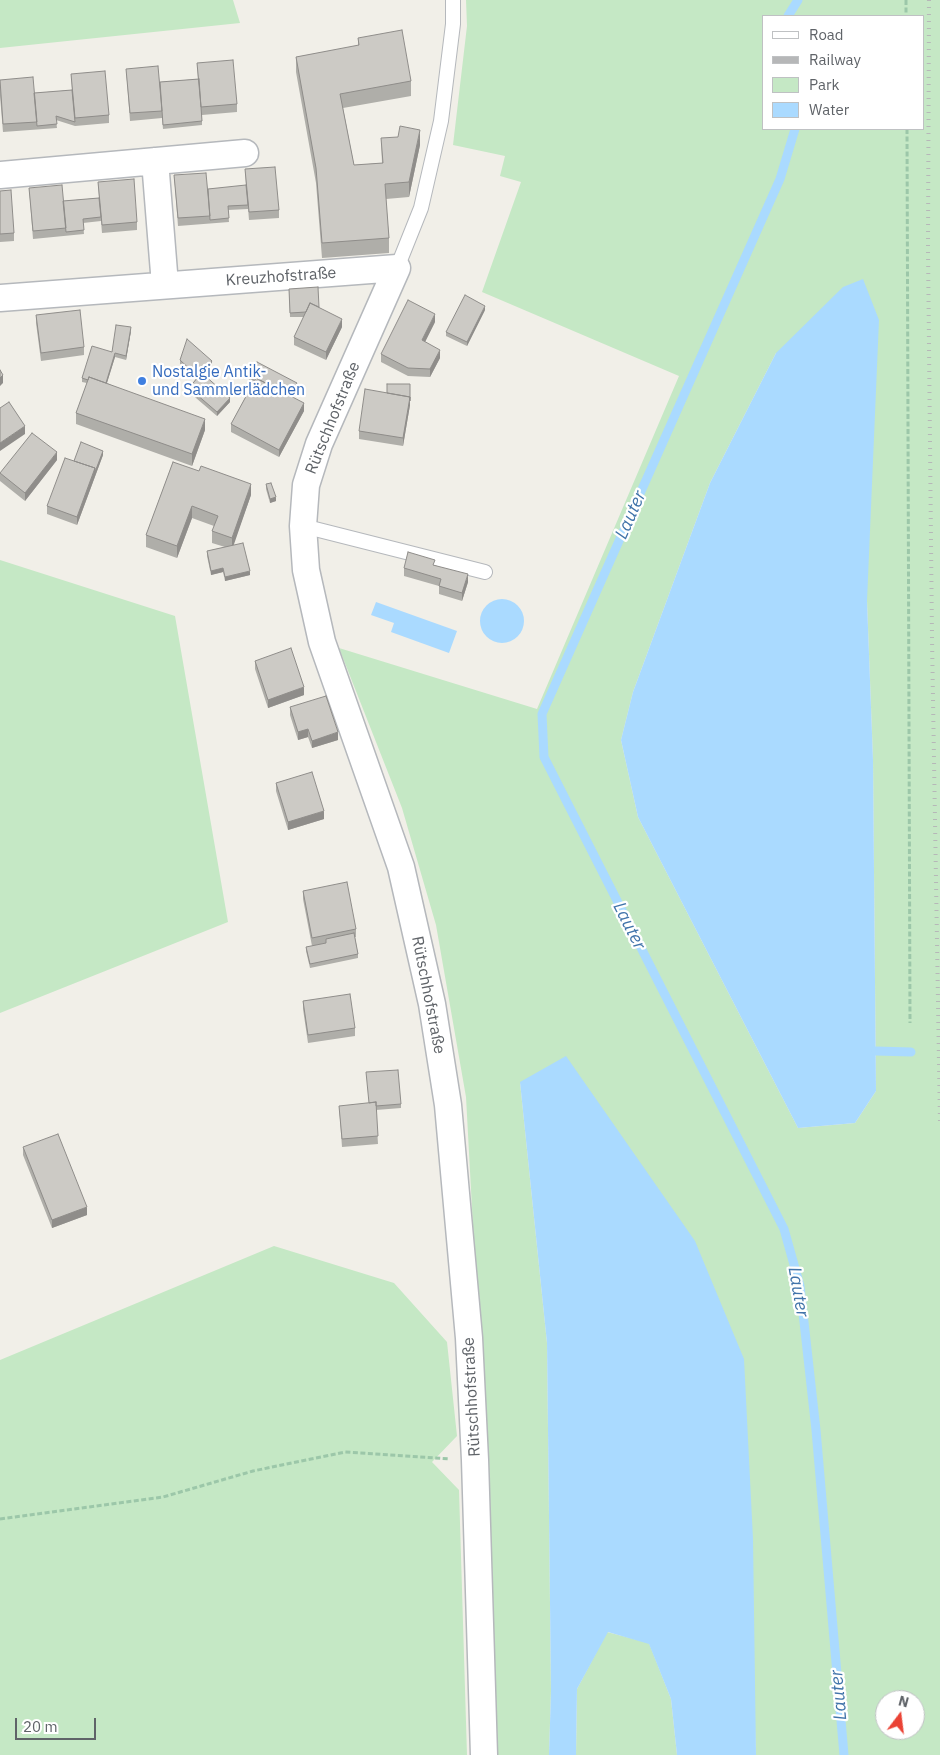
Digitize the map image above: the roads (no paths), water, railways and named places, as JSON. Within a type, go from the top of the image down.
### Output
[{"type":"street","points":[[0,175],[245,153]]},
{"type":"street","points":[[155,160],[165,285]]},
{"type":"street","name":"Kreuzhofstraße","points":[[0,298],[397,268]]},
{"type":"street","name":"Rütschhofstraße","points":[[397,268],[319,444],[306,485],[303,526],[306,570],[322,642],[401,867],[432,1004],[448,1105],[469,1338],[475,1460],[484,1755]]},
{"type":"lane","points":[[397,268],[421,208],[441,121],[453,24],[452,0]]},
{"type":"lane","points":[[303,526],[485,572]]},
{"type":"water","points":[[863,279],[879,320],[867,601],[873,760],[876,1091],[855,1123],[798,1128],[638,817],[621,740],[633,692],[710,483],[776,353],[843,287]]},
{"type":"water","points":[[498,599],[506,599],[518,605],[524,621],[518,637],[506,643],[498,643],[486,637],[480,625],[480,617],[486,605]]},
{"type":"water","points":[[376,602],[457,631],[449,653],[391,632],[394,623],[371,615]]},
{"type":"water","points":[[566,1056],[695,1241],[744,1359],[753,1539],[756,1755],[677,1755],[671,1699],[649,1644],[608,1632],[577,1689],[576,1755],[549,1755],[551,1691],[547,1343],[520,1082]]},
{"type":"waterway","name":"Lauter","points":[[789,15],[798,0]]},
{"type":"waterway","name":"Lauter","points":[[795,130],[780,179],[542,714],[544,757],[784,1229],[800,1286],[816,1430],[844,1755]]},
{"type":"waterway","points":[[876,1051],[911,1052]]},
{"type":"railway","points":[[929,0],[928,248],[940,1123]]},
{"type":"place","name":"Nostalgie Antik- und Sammlerlädchen","points":[[142,381]]}]
